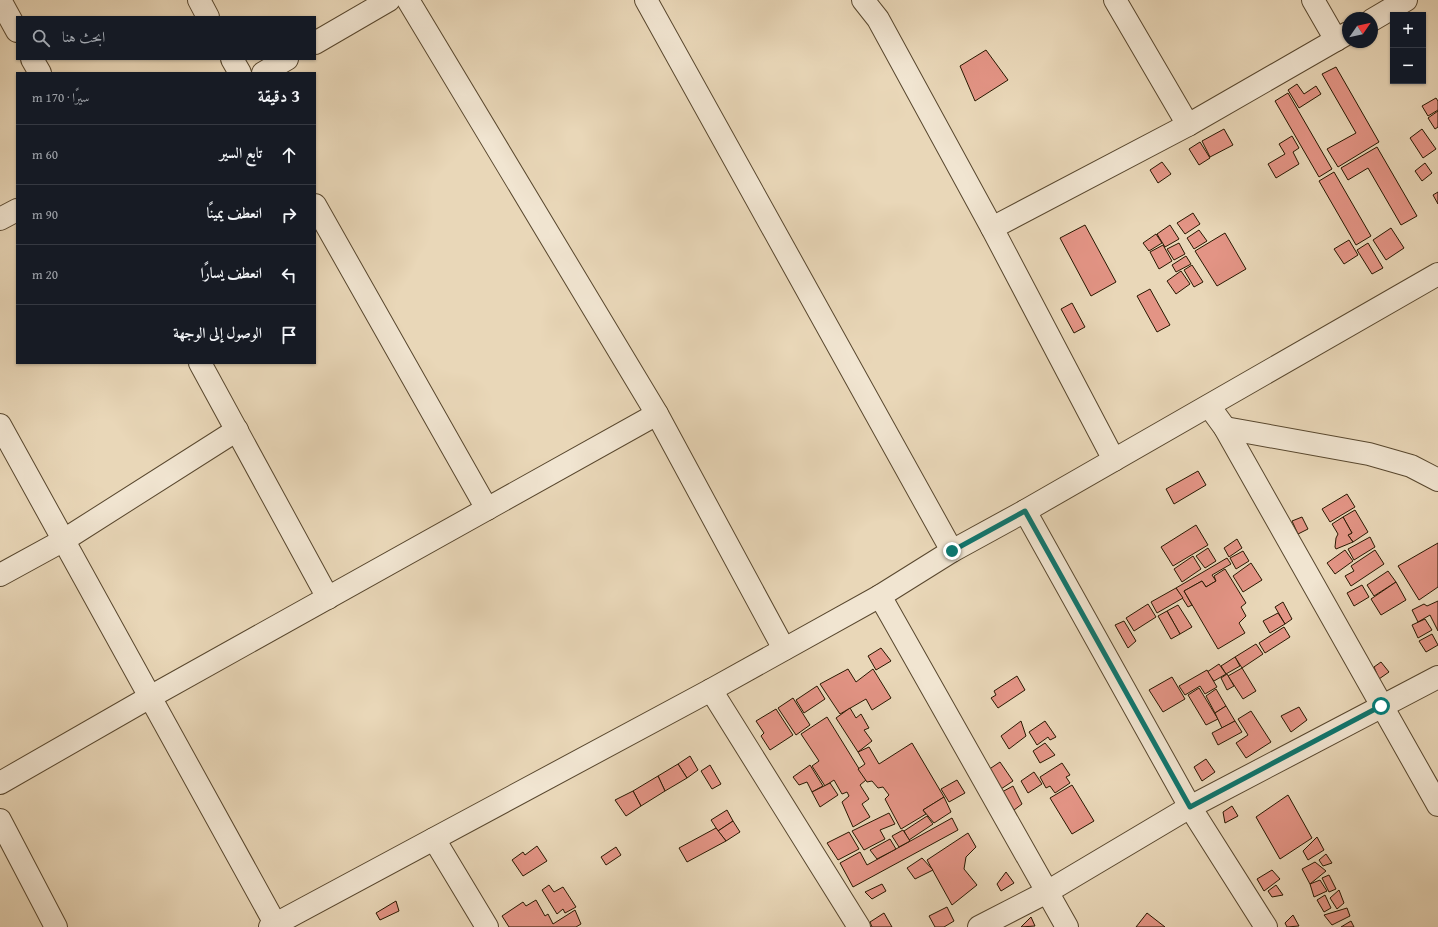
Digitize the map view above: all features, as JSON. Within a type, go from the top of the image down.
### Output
[{"type":"street","points":[[0,0],[16,29]]},
{"type":"street","points":[[199,0],[207,16]]},
{"type":"street","points":[[316,42],[390,0]]},
{"type":"street","points":[[408,0],[657,414],[784,649]]},
{"type":"street","points":[[646,0],[952,551]]},
{"type":"street","points":[[863,0],[878,19],[992,228],[1114,460]]},
{"type":"street","points":[[1115,0],[1188,125]]},
{"type":"street","points":[[992,228],[1188,125],[1342,37],[1313,0]]},
{"type":"street","points":[[1378,16],[1406,0]]},
{"type":"street","points":[[33,60],[39,72]]},
{"type":"street","points":[[233,60],[239,72]]},
{"type":"street","points":[[265,72],[285,60]]},
{"type":"street","points":[[316,208],[487,510]]},
{"type":"street","points":[[0,219],[16,211]]},
{"type":"street","points":[[0,424],[274,926],[434,838],[711,690],[880,596],[952,551],[1025,511],[1438,274]]},
{"type":"street","points":[[201,364],[328,598]]},
{"type":"street","points":[[1209,406],[1225,428],[1438,805]]},
{"type":"street","points":[[0,783],[150,697],[657,414]]},
{"type":"street","points":[[1225,428],[1369,454],[1410,466],[1438,480]]},
{"type":"street","points":[[0,575],[64,540],[237,430]]},
{"type":"street","points":[[1025,511],[1190,807],[1266,927]]},
{"type":"street","points":[[880,596],[1068,927]]},
{"type":"street","points":[[979,927],[1047,892],[1190,807],[1438,677]]},
{"type":"street","points":[[711,690],[860,927]]},
{"type":"street","points":[[0,820],[56,927]]},
{"type":"street","points":[[434,838],[487,927]]},
{"type":"building","points":[[986,50],[1008,80],[975,101],[960,66]]},
{"type":"building","points":[[1336,67],[1379,142],[1338,167],[1327,149],[1356,133],[1322,74]]},
{"type":"building","points":[[1297,84],[1304,94],[1316,86],[1321,94],[1299,108],[1288,90]]},
{"type":"building","points":[[1288,93],[1332,169],[1319,177],[1275,101]]},
{"type":"building","points":[[1436,98],[1438,101],[1438,110],[1428,116],[1422,106]]},
{"type":"building","points":[[1438,111],[1438,127],[1435,129],[1428,118]]},
{"type":"building","points":[[1224,129],[1233,145],[1210,157],[1202,141]]},
{"type":"building","points":[[1422,129],[1436,149],[1423,158],[1410,138]]},
{"type":"building","points":[[1292,136],[1299,148],[1293,152],[1299,164],[1276,178],[1268,164],[1285,154],[1279,144]]},
{"type":"building","points":[[1200,142],[1210,158],[1199,165],[1189,149]]},
{"type":"building","points":[[1377,147],[1417,216],[1401,225],[1368,168],[1348,180],[1341,168]]},
{"type":"building","points":[[1162,162],[1171,174],[1158,183],[1150,170]]},
{"type":"building","points":[[1425,163],[1432,173],[1422,181],[1415,171]]},
{"type":"building","points":[[1334,172],[1371,236],[1356,245],[1319,181]]},
{"type":"building","points":[[1438,192],[1438,204],[1433,195]]},
{"type":"building","points":[[1193,213],[1200,224],[1185,234],[1177,223]]},
{"type":"building","points":[[1085,225],[1116,282],[1091,296],[1060,238]]},
{"type":"building","points":[[1170,225],[1179,239],[1165,247],[1157,234]]},
{"type":"building","points":[[1391,228],[1404,248],[1386,260],[1373,240]]},
{"type":"building","points":[[1199,230],[1207,241],[1194,249],[1187,238]]},
{"type":"building","points":[[1225,233],[1246,269],[1217,286],[1195,251]]},
{"type":"building","points":[[1156,234],[1162,243],[1149,251],[1143,243]]},
{"type":"building","points":[[1349,240],[1358,255],[1344,264],[1334,249]]},
{"type":"building","points":[[1179,243],[1185,254],[1174,260],[1167,249]]},
{"type":"building","points":[[1368,243],[1383,268],[1372,274],[1357,250]]},
{"type":"building","points":[[1163,245],[1172,261],[1159,269],[1150,252]]},
{"type":"building","points":[[1186,256],[1191,264],[1176,272],[1172,265]]},
{"type":"building","points":[[1192,265],[1203,282],[1194,287],[1184,270]]},
{"type":"building","points":[[1181,271],[1190,284],[1176,294],[1167,281]]},
{"type":"building","points":[[1150,289],[1170,325],[1157,332],[1137,296]]},
{"type":"building","points":[[1072,303],[1085,327],[1074,333],[1061,309]]},
{"type":"building","points":[[1198,471],[1206,485],[1174,504],[1166,489]]},
{"type":"building","points":[[1347,494],[1355,507],[1330,522],[1322,509]]},
{"type":"building","points":[[1355,510],[1368,532],[1353,542],[1348,535],[1352,533],[1343,517]]},
{"type":"building","points":[[1302,517],[1308,529],[1298,534],[1292,521]]},
{"type":"building","points":[[1343,517],[1352,533],[1348,535],[1353,542],[1336,549],[1336,538],[1338,534],[1332,524]]},
{"type":"building","points":[[1196,525],[1208,545],[1173,566],[1161,547]]},
{"type":"building","points":[[1370,537],[1375,547],[1354,560],[1348,549]]},
{"type":"building","points":[[1237,539],[1242,548],[1229,557],[1224,548]]},
{"type":"building","points":[[1438,543],[1438,587],[1419,600],[1398,566]]},
{"type":"building","points":[[1208,548],[1216,561],[1205,568],[1196,556]]},
{"type":"building","points":[[1345,550],[1353,561],[1335,574],[1327,563]]},
{"type":"building","points":[[1375,550],[1384,564],[1351,586],[1345,576],[1354,571],[1351,566]]},
{"type":"building","points":[[1243,551],[1249,561],[1236,569],[1230,558]]},
{"type":"building","points":[[1193,556],[1201,569],[1182,582],[1174,569]]},
{"type":"building","points":[[1227,558],[1231,564],[1212,575],[1216,581],[1206,587],[1202,581],[1184,591],[1192,605],[1188,607],[1176,588]]},
{"type":"building","points":[[1251,563],[1262,580],[1243,592],[1233,576]]},
{"type":"building","points":[[1225,569],[1246,603],[1241,607],[1246,616],[1239,623],[1245,633],[1218,649],[1184,591],[1202,581],[1206,587],[1216,581],[1214,576]]},
{"type":"building","points":[[1388,571],[1396,582],[1374,596],[1367,585]]},
{"type":"building","points":[[1396,582],[1406,600],[1381,615],[1371,599]]},
{"type":"building","points":[[1362,585],[1369,597],[1354,606],[1347,593]]},
{"type":"building","points":[[1176,588],[1183,598],[1157,613],[1151,602]]},
{"type":"building","points":[[1438,601],[1438,631],[1430,615],[1418,622],[1412,610],[1424,604],[1427,606]]},
{"type":"building","points":[[1283,602],[1292,619],[1285,624],[1275,607]]},
{"type":"building","points":[[1148,604],[1156,617],[1134,631],[1126,618]]},
{"type":"building","points":[[1178,605],[1192,627],[1180,634],[1167,611]]},
{"type":"building","points":[[1167,611],[1180,634],[1171,639],[1158,616]]},
{"type":"building","points":[[1278,613],[1285,624],[1270,633],[1263,621]]},
{"type":"building","points":[[1425,619],[1432,630],[1418,638],[1412,625]]},
{"type":"building","points":[[1124,621],[1136,641],[1128,648],[1115,625]]},
{"type":"building","points":[[1284,627],[1290,637],[1265,653],[1259,643]]},
{"type":"building","points":[[1432,634],[1438,645],[1426,652],[1419,641]]},
{"type":"building","points":[[1256,644],[1263,654],[1242,668],[1235,657]]},
{"type":"building","points":[[881,648],[891,661],[876,670],[868,656]]},
{"type":"building","points":[[1235,657],[1240,666],[1226,674],[1221,666]]},
{"type":"building","points":[[1381,662],[1389,672],[1379,679],[1374,667]]},
{"type":"building","points":[[1219,664],[1226,674],[1214,681],[1207,672]]},
{"type":"building","points":[[1242,668],[1256,691],[1243,699],[1228,676]]},
{"type":"building","points":[[848,669],[856,682],[873,669],[891,698],[872,710],[866,699],[840,714],[820,684]]},
{"type":"building","points":[[1207,670],[1217,687],[1205,694],[1200,686],[1185,695],[1179,686]]},
{"type":"building","points":[[1227,674],[1234,686],[1227,690],[1221,678]]},
{"type":"building","points":[[1017,676],[1025,690],[998,708],[991,698],[996,695],[994,691]]},
{"type":"building","points":[[1172,677],[1185,699],[1163,712],[1149,690]]},
{"type":"building","points":[[817,686],[825,699],[804,713],[796,700]]},
{"type":"building","points":[[1199,688],[1218,719],[1206,725],[1188,695]]},
{"type":"building","points":[[1216,689],[1226,706],[1215,713],[1206,696]]},
{"type":"building","points":[[793,698],[810,725],[796,735],[778,708]]},
{"type":"building","points":[[1226,706],[1235,721],[1222,728],[1215,713]]},
{"type":"building","points":[[1299,707],[1307,720],[1291,732],[1281,716]]},
{"type":"building","points":[[850,708],[856,718],[861,714],[869,728],[864,730],[872,741],[858,752],[836,718]]},
{"type":"building","points":[[776,709],[793,735],[770,750],[761,736],[764,733],[756,721]]},
{"type":"building","points":[[1251,711],[1271,742],[1246,758],[1236,743],[1248,735],[1238,719]]},
{"type":"building","points":[[827,717],[866,780],[860,785],[869,799],[862,804],[870,817],[853,827],[842,802],[849,796],[847,792],[842,794],[834,780],[825,786],[812,766],[819,761],[801,734]]},
{"type":"building","points":[[1021,721],[1026,736],[1009,749],[1001,736]]},
{"type":"building","points":[[1045,721],[1056,737],[1050,740],[1048,737],[1037,745],[1029,732]]},
{"type":"building","points":[[1235,721],[1242,732],[1218,745],[1212,733]]},
{"type":"building","points":[[912,743],[944,797],[923,810],[926,814],[901,829],[885,799],[889,795],[883,787],[878,788],[872,781],[867,782],[858,769],[865,764],[858,752],[869,747],[879,764]]},
{"type":"building","points":[[1045,743],[1055,755],[1040,763],[1033,751]]},
{"type":"building","points":[[690,756],[698,770],[687,778],[678,764]]},
{"type":"building","points":[[1206,759],[1215,772],[1202,781],[1194,767]]},
{"type":"building","points":[[1000,762],[1013,781],[1001,789],[988,770]]},
{"type":"building","points":[[1062,763],[1070,775],[1066,777],[1070,783],[1055,793],[1050,786],[1046,788],[1040,777]]},
{"type":"building","points":[[678,764],[687,778],[665,791],[658,776]]},
{"type":"building","points":[[710,765],[721,784],[712,789],[701,771]]},
{"type":"building","points":[[810,765],[823,786],[812,792],[807,782],[799,785],[793,777]]},
{"type":"building","points":[[1034,772],[1042,784],[1028,793],[1021,781]]},
{"type":"building","points":[[658,776],[665,791],[641,806],[633,791]]},
{"type":"building","points":[[957,780],[965,793],[949,802],[941,789]]},
{"type":"building","points":[[830,783],[838,795],[820,807],[812,792]]},
{"type":"building","points":[[1072,785],[1094,821],[1072,834],[1050,798]]},
{"type":"building","points":[[1013,786],[1022,804],[1014,810],[1002,792]]},
{"type":"building","points":[[633,791],[641,806],[626,816],[615,800]]},
{"type":"building","points":[[1288,795],[1312,838],[1280,859],[1256,817]]},
{"type":"building","points":[[944,797],[951,812],[934,823],[923,810]]},
{"type":"building","points":[[1232,806],[1238,816],[1225,823],[1223,812]]},
{"type":"building","points":[[727,810],[733,821],[718,831],[711,820]]},
{"type":"building","points":[[889,813],[895,824],[880,830],[885,839],[864,850],[852,831]]},
{"type":"building","points":[[927,816],[933,824],[909,840],[904,831]]},
{"type":"building","points":[[952,818],[958,830],[853,887],[840,863],[860,852],[867,865]]},
{"type":"building","points":[[733,821],[740,832],[726,841],[718,831]]},
{"type":"building","points":[[716,828],[726,841],[687,862],[679,848]]},
{"type":"building","points":[[903,830],[910,841],[899,847],[892,836]]},
{"type":"building","points":[[849,832],[859,849],[838,860],[827,843]]},
{"type":"building","points":[[968,833],[976,847],[966,857],[964,869],[977,885],[952,905],[927,860]]},
{"type":"building","points":[[1317,837],[1324,850],[1308,860],[1303,851]]},
{"type":"building","points":[[890,839],[896,849],[877,859],[870,850]]},
{"type":"building","points":[[537,846],[547,861],[523,876],[512,860],[523,852],[525,855]]},
{"type":"building","points":[[616,847],[621,855],[606,865],[601,857]]},
{"type":"building","points":[[1326,854],[1332,863],[1323,866],[1319,860]]},
{"type":"building","points":[[922,858],[933,870],[915,879],[907,868]]},
{"type":"building","points":[[1315,862],[1326,871],[1310,884],[1302,869]]},
{"type":"building","points":[[1272,870],[1280,879],[1264,891],[1257,879]]},
{"type":"building","points":[[1006,872],[1014,883],[1001,891],[997,884]]},
{"type":"building","points":[[1329,875],[1336,889],[1329,892],[1322,878]]},
{"type":"building","points":[[1320,880],[1327,891],[1314,897],[1310,884]]},
{"type":"building","points":[[882,884],[886,891],[872,899],[865,892]]},
{"type":"building","points":[[549,885],[554,892],[563,887],[576,907],[565,913],[563,909],[557,914],[542,890]]},
{"type":"building","points":[[1276,885],[1283,895],[1272,897],[1268,891]]},
{"type":"building","points":[[1339,890],[1344,903],[1337,909],[1330,898]]},
{"type":"building","points":[[1325,895],[1331,908],[1324,912],[1317,900]]},
{"type":"building","points":[[536,900],[545,916],[548,914],[553,924],[575,910],[581,924],[576,927],[509,927],[502,916],[523,902],[526,906]]},
{"type":"building","points":[[396,901],[399,911],[380,920],[376,913]]},
{"type":"building","points":[[947,907],[954,921],[944,927],[935,927],[929,916]]},
{"type":"building","points":[[1347,908],[1350,916],[1332,925],[1324,915]]},
{"type":"building","points":[[884,913],[892,927],[872,927],[870,922]]},
{"type":"building","points":[[1147,913],[1165,927],[1136,927]]},
{"type":"building","points":[[1293,915],[1299,926],[1287,927],[1285,923]]},
{"type":"building","points":[[1031,917],[1035,926],[1021,927]]},
{"type":"building","points":[[1351,921],[1354,927],[1341,927]]},
{"type":"route","points":[[952,551],[1025,511],[1190,807],[1381,706]]}]
